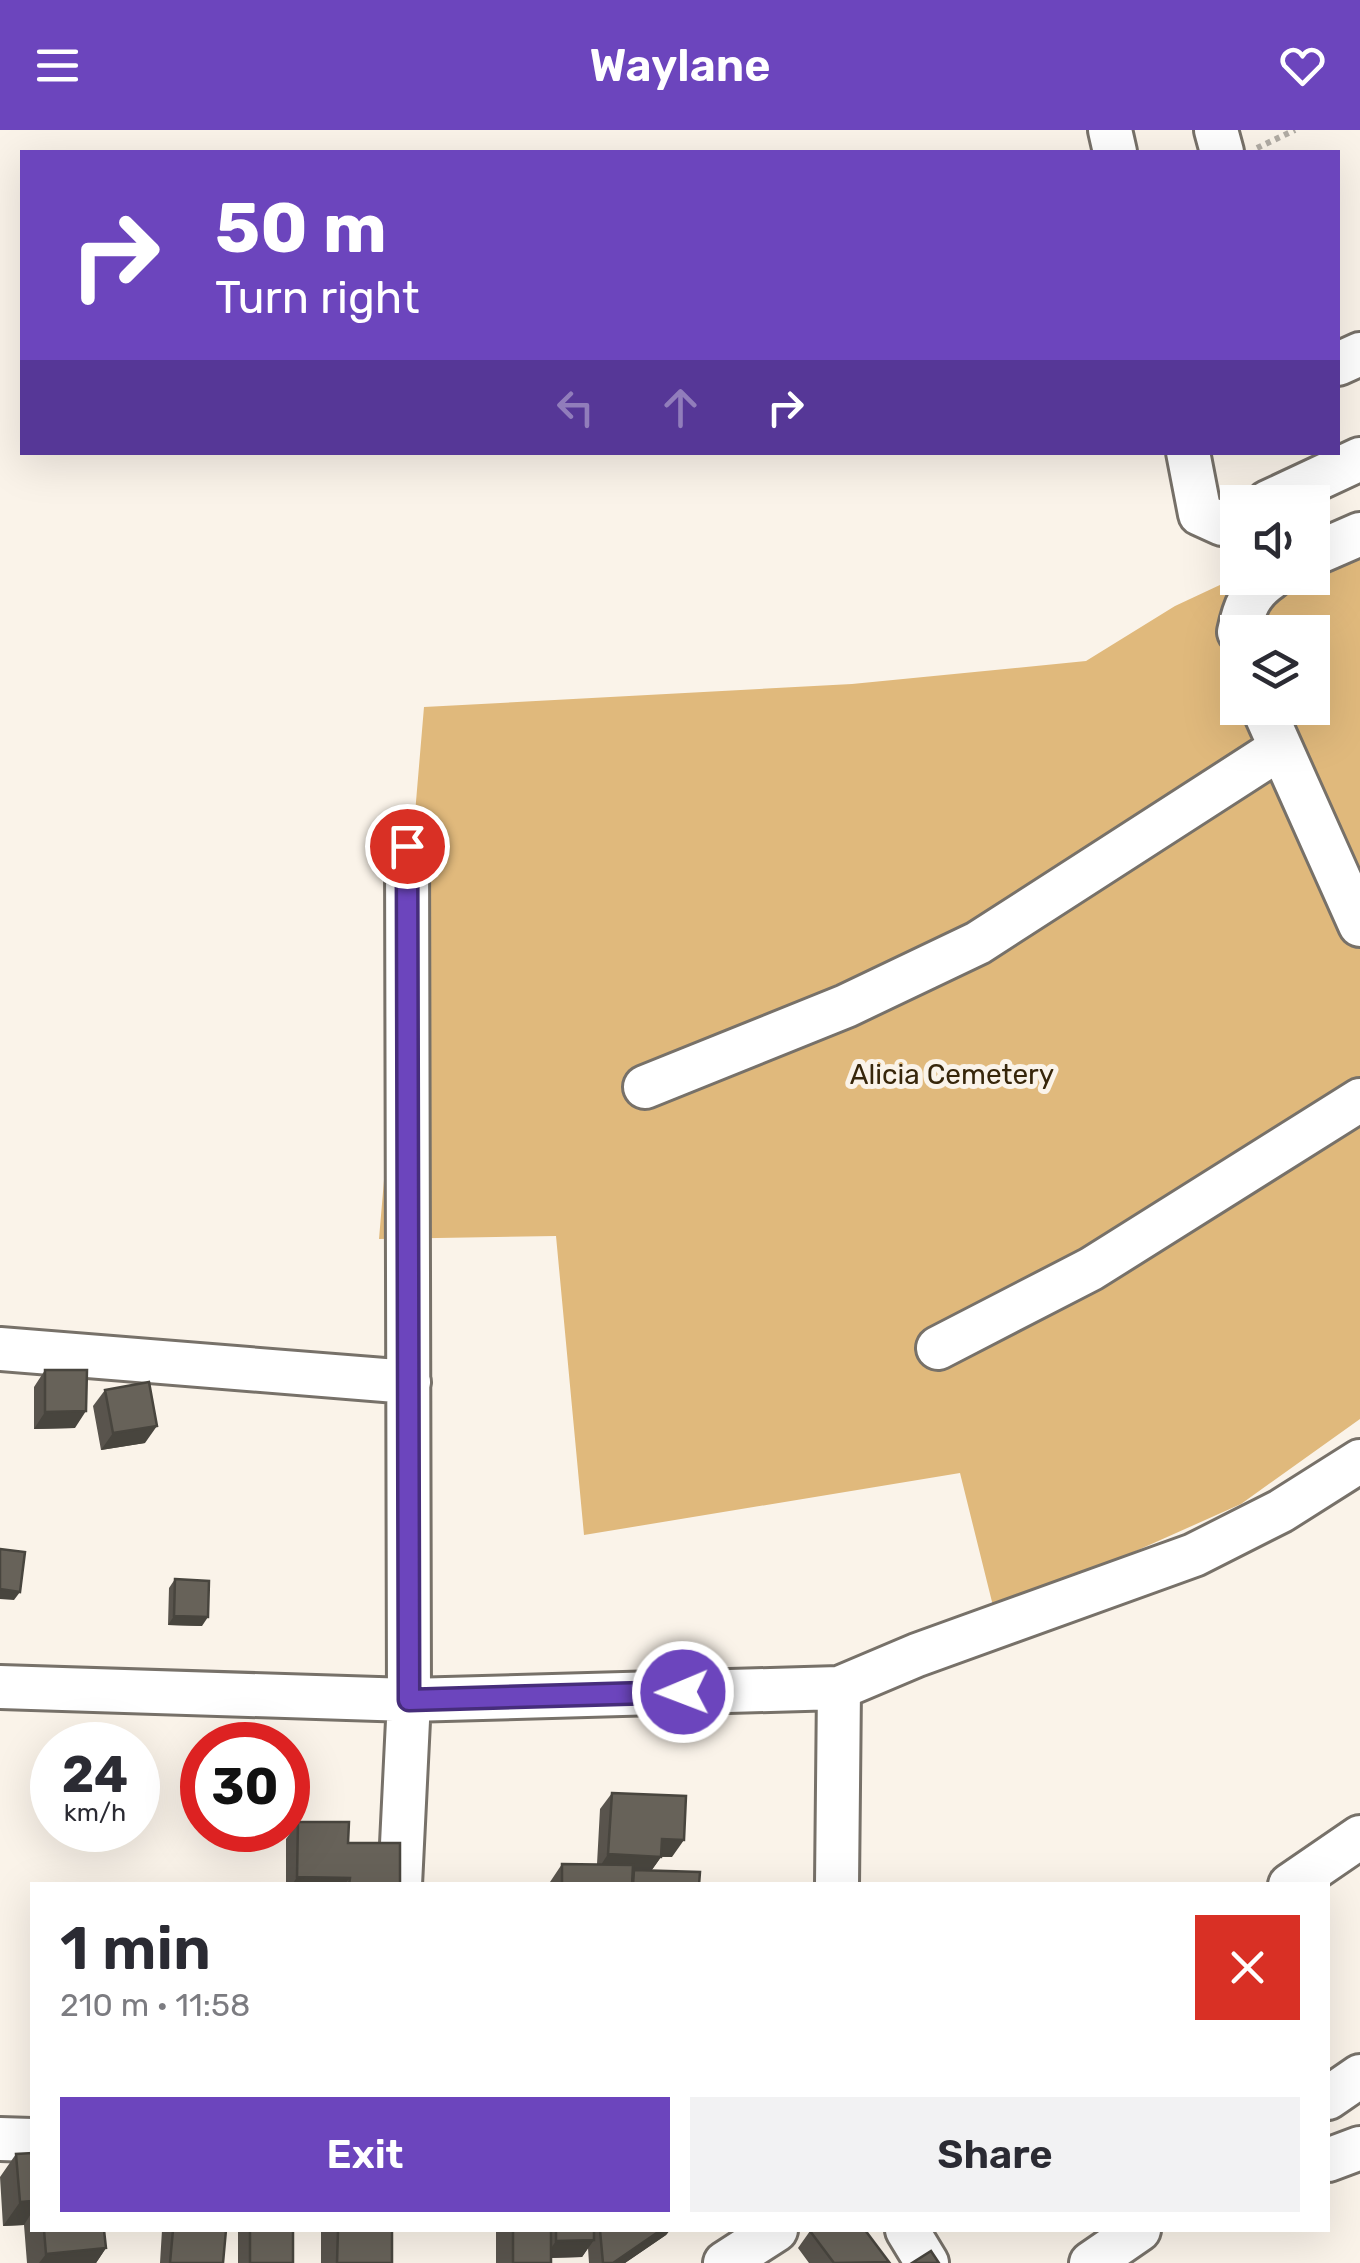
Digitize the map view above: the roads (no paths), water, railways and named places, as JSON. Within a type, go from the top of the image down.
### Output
[{"type":"street","points":[[1189,455],[1200,514],[1220,523]]},
{"type":"street","points":[[1288,485],[1310,467],[1360,460]]},
{"type":"street","points":[[1330,548],[1360,534]]},
{"type":"street","points":[[1270,725],[1360,925]]},
{"type":"street","points":[[645,1087],[846,1006],[978,943],[1279,749]]},
{"type":"street","points":[[400,1882],[409,1700],[407,846]]},
{"type":"street","points":[[938,1348],[1091,1269],[1360,1100]]},
{"type":"street","points":[[0,1350],[409,1382]]},
{"type":"street","points":[[0,1687],[409,1700],[839,1688],[917,1655],[1194,1555],[1282,1511],[1360,1460]]},
{"type":"street","points":[[837,1882],[839,1688]]},
{"type":"street","points":[[1294,1882],[1360,1837]]},
{"type":"street","points":[[1330,2097],[1360,2076]]},
{"type":"street","points":[[0,2139],[30,2140]]},
{"type":"street","points":[[1330,2159],[1360,2148]]},
{"type":"street","points":[[725,2263],[773,2232]]},
{"type":"street","points":[[907,2232],[927,2263]]},
{"type":"street","points":[[1091,2263],[1136,2232]]},
{"type":"park label","name":"Alicia Cemetery","points":[[952,1074]]}]
